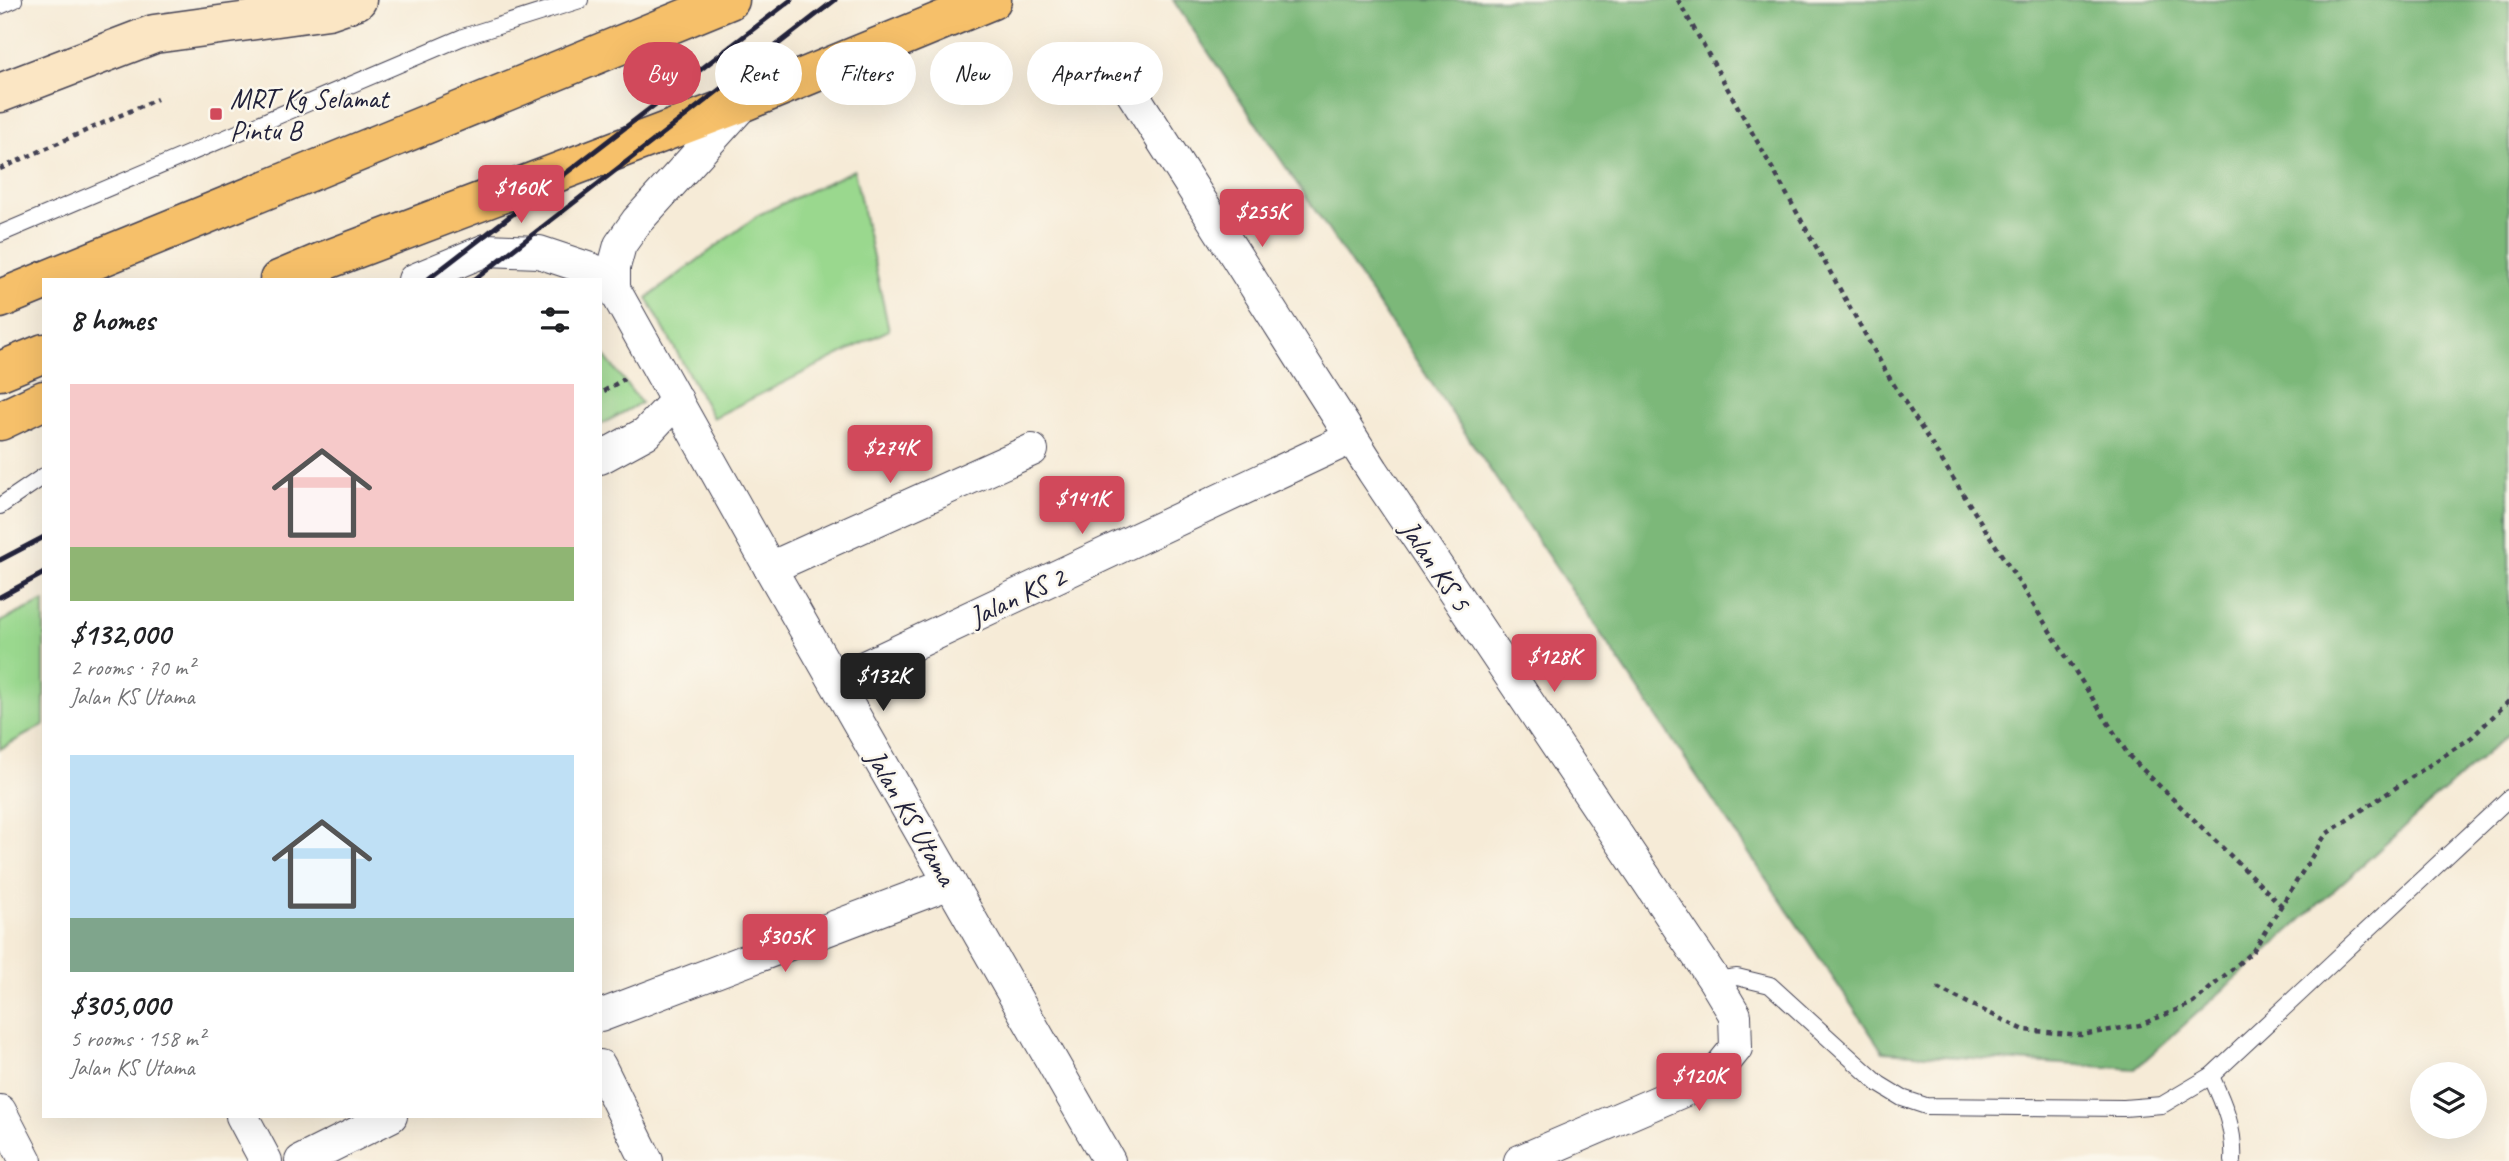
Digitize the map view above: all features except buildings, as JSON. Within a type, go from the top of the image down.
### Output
[{"type":"highway","points":[[50,278],[730,0]]},
{"type":"highway","points":[[802,78],[992,0]]},
{"type":"highway","points":[[284,278],[735,105]]},
{"type":"highway","points":[[0,299],[42,281]]},
{"type":"highway","points":[[0,371],[42,354]]},
{"type":"highway","points":[[0,421],[42,401]]},
{"type":"street","points":[[0,93],[155,34],[328,9],[357,0]]},
{"type":"street","points":[[614,289],[614,267],[620,245],[637,221],[742,105]]},
{"type":"street","name":"Jalan KS 5","points":[[1140,105],[1351,438],[1714,979],[1735,1015],[1736,1048],[1711,1079],[1520,1161]]},
{"type":"street","points":[[419,278],[486,250],[539,252],[593,270],[602,278]]},
{"type":"street","points":[[602,278],[614,289]]},
{"type":"street","name":"Jalan KS Utama","points":[[614,289],[1108,1161]]},
{"type":"street","points":[[602,457],[646,433],[677,400]]},
{"type":"street","name":"Jalan KS 2","points":[[835,681],[1351,438]]},
{"type":"street","points":[[770,568],[1032,450]]},
{"type":"street","points":[[602,1015],[950,883]]},
{"type":"street","points":[[602,1070],[647,1161]]},
{"type":"street","points":[[0,1111],[26,1161]]},
{"type":"street","points":[[243,1118],[266,1161]]},
{"type":"street","points":[[301,1161],[387,1118]]},
{"type":"lane","points":[[0,6],[14,0]]},
{"type":"lane","points":[[0,234],[463,37],[580,0]]},
{"type":"lane","points":[[0,506],[42,478]]},
{"type":"lane","points":[[1714,979],[1737,977],[1770,985],[1879,1083],[1902,1098],[1926,1106],[2124,1108],[2162,1105],[2211,1076],[2509,798]]},
{"type":"lane","points":[[2211,1076],[2228,1113],[2234,1147],[2233,1161]]},
{"type":"path","points":[[1678,0],[1889,377],[2129,756],[2282,906]]},
{"type":"path","points":[[0,169],[157,99]]},
{"type":"path","points":[[1937,988],[2024,1030],[2081,1035],[2140,1025],[2193,1003],[2253,951],[2326,834],[2472,737],[2509,701]]},
{"type":"green space","points":[[1173,0],[2509,0],[2509,733],[2135,1069],[1883,1052]]},
{"type":"green space","points":[[854,170],[889,330],[713,418],[647,298],[758,215]]},
{"type":"green space","points":[[602,353],[641,403],[602,424]]},
{"type":"green space","points":[[42,602],[42,726],[0,749],[0,622]]},
{"type":"railway","points":[[430,278],[791,0]]},
{"type":"railway","points":[[477,278],[835,0]]},
{"type":"railway","points":[[0,560],[42,538]]},
{"type":"railway","points":[[0,597],[42,574]]},
{"type":"place","name":"MRT Kg Selamat Pintu B","points":[[216,114]]}]
